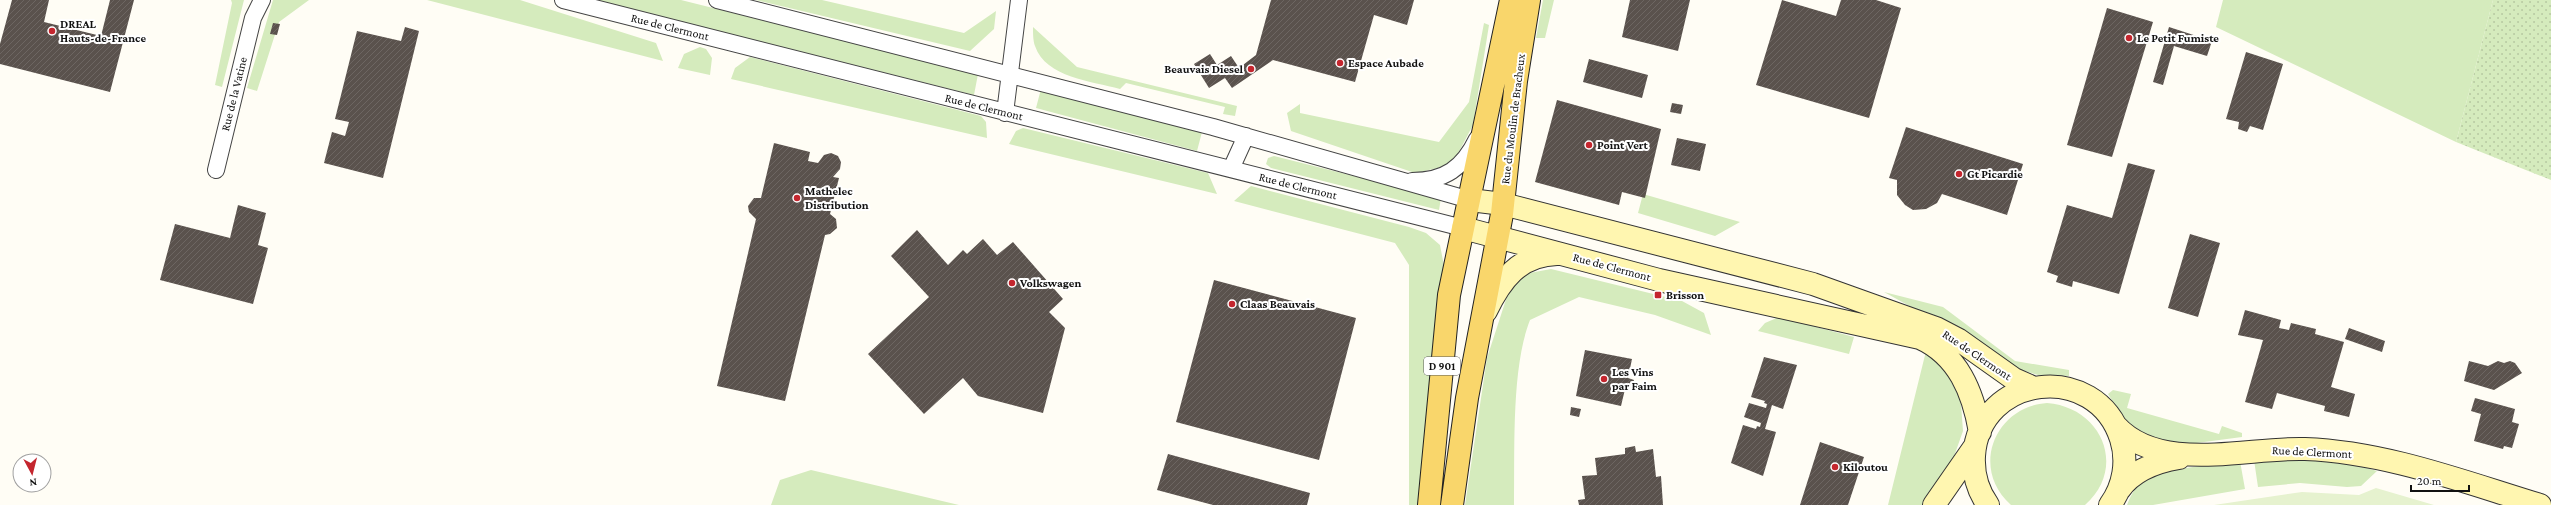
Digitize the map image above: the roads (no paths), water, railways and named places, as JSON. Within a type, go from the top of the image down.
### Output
[{"type":"main road","name":"Rue du Moulin de Bracheux","points":[[1463,228],[1489,114],[1511,0]]},
{"type":"main road","name":"Rue du Moulin de Bracheux","points":[[1498,237],[1516,81],[1529,0]]},
{"type":"main road","name":"Rue de Clermont","points":[[1470,200],[1503,204],[1756,268],[1813,284],[1936,328],[1960,340],[2014,379],[2032,387]]},
{"type":"main road","name":"Rue de Clermont","points":[[1463,228],[1659,280],[1920,338],[1942,350],[1957,368],[1973,401],[1977,438]]},
{"type":"main road","name":"D 901","points":[[1429,505],[1449,301],[1463,228]]},
{"type":"main road","name":"D 901","points":[[1452,505],[1467,398],[1498,237]]},
{"type":"main road","points":[[1482,318],[1497,289],[1515,268],[1538,257],[1565,254]]},
{"type":"main road","points":[[1934,505],[1977,438],[1992,411],[2018,392],[2032,387],[2057,386],[2082,393],[2099,404],[2116,426],[2123,447],[2124,462],[2114,497]]},
{"type":"main road","name":"Rue de Clermont","points":[[2116,426],[2133,442],[2160,452],[2220,452],[2304,449],[2358,454],[2395,462],[2540,505]]},
{"type":"main road","points":[[1977,438],[1974,462],[1976,480],[1988,505]]},
{"type":"main road","name":"Rue de Clermont","points":[[2114,497],[2134,474],[2152,465],[2176,458],[2220,452]]},
{"type":"street","name":"Rue de la Vatine","points":[[253,0],[253,18]]},
{"type":"street","name":"Rue de la Vatine","points":[[216,170],[253,18],[262,0]]},
{"type":"street","name":"Rue de Clermont","points":[[563,0],[1463,228]]},
{"type":"street","name":"Rue de Clermont","points":[[717,0],[1246,136],[1470,200]]},
{"type":"street","points":[[1005,112],[1011,75],[1019,0]]},
{"type":"street","points":[[1396,178],[1412,180],[1430,179],[1458,168],[1470,154],[1489,114]]},
{"type":"street","points":[[1231,169],[1246,136]]},
{"type":"place","name":"DREAL Hauts-de-France","points":[[52,31]]},
{"type":"place","name":"Le Petit Fumiste","points":[[2129,38]]},
{"type":"place","name":"Espace Aubade","points":[[1340,63]]},
{"type":"place","name":"Beauvais Diesel","points":[[1251,69]]},
{"type":"place","name":"Point Vert","points":[[1589,145]]},
{"type":"place","name":"Gt Picardie","points":[[1959,174]]},
{"type":"place","name":"Mathelec Distribution","points":[[797,198]]},
{"type":"place","name":"Volkswagen","points":[[1012,283]]},
{"type":"place","name":"Brisson","points":[[1658,295]]},
{"type":"place","name":"Claas Beauvais","points":[[1232,304]]},
{"type":"place","name":"Les Vins par Faim","points":[[1604,379]]},
{"type":"place","name":"Kiloutou","points":[[1835,467]]}]
